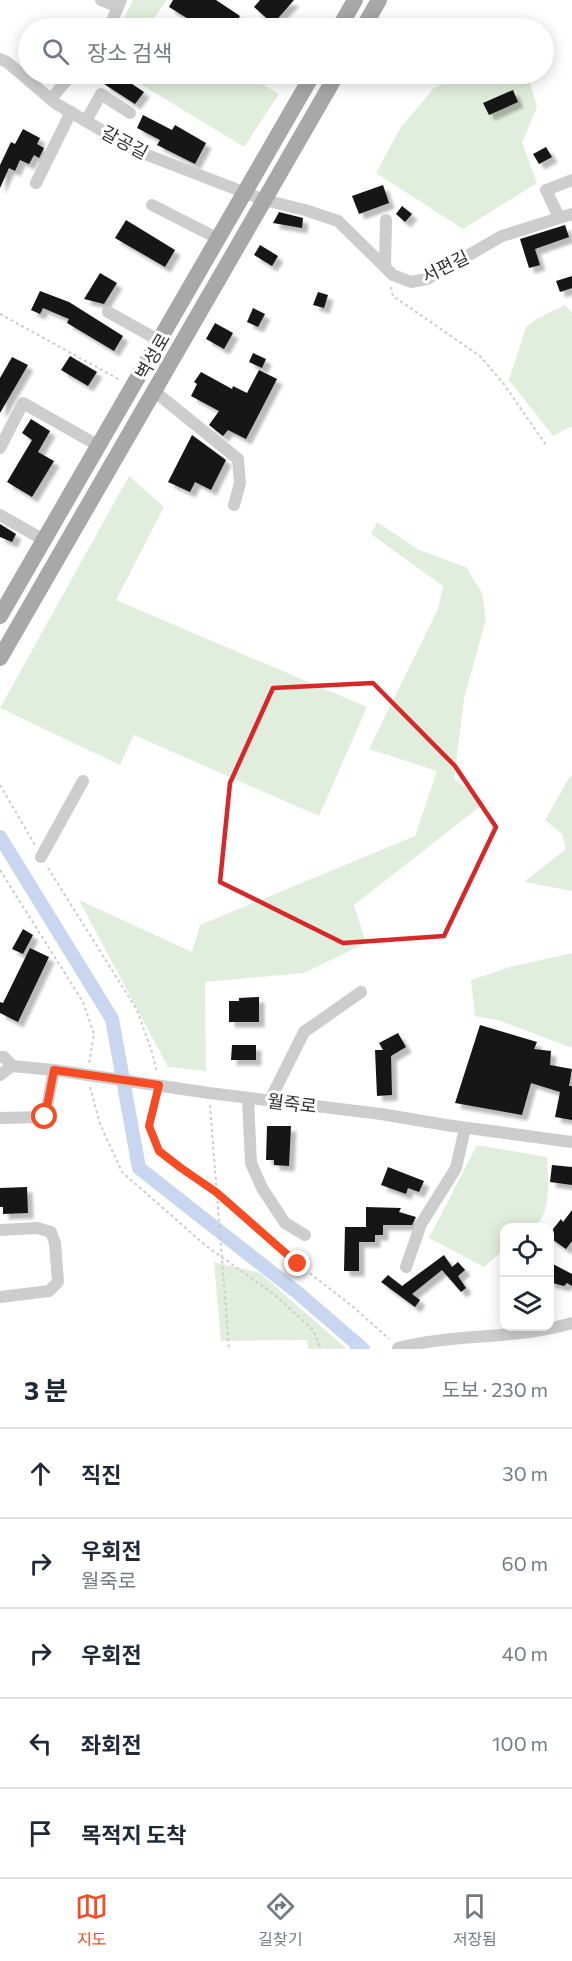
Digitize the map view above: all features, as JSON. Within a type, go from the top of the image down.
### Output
[{"type":"main road","points":[[345,18],[355,0]]},
{"type":"main road","points":[[369,18],[379,0]]},
{"type":"main road","name":"벽성로","points":[[0,616],[246,193],[301,84]]},
{"type":"main road","name":"벽성로","points":[[0,658],[331,84]]},
{"type":"street","points":[[101,0],[120,4],[114,18]]},
{"type":"street","name":"갈공길","points":[[0,59],[18,71]]},
{"type":"street","name":"갈공길","points":[[33,84],[70,112],[137,151],[264,200]]},
{"type":"street","points":[[51,99],[64,84]]},
{"type":"street","points":[[86,121],[101,94],[130,113]]},
{"type":"street","points":[[36,183],[70,112]]},
{"type":"street","points":[[559,217],[546,190],[572,180]]},
{"type":"street","name":"서편길","points":[[264,200],[338,221],[393,275],[411,282],[427,279],[502,236],[572,214]]},
{"type":"street","points":[[152,205],[219,239]]},
{"type":"street","points":[[385,267],[386,220]]},
{"type":"street","points":[[108,312],[160,341]]},
{"type":"street","points":[[154,391],[238,459],[240,483],[234,505]]},
{"type":"street","points":[[0,448],[23,403],[99,446]]},
{"type":"street","points":[[0,515],[44,540]]},
{"type":"street","points":[[41,857],[83,781]]},
{"type":"street","points":[[270,1100],[304,1032],[361,992]]},
{"type":"street","points":[[0,1057],[12,1066],[0,1075]]},
{"type":"street","name":"월죽로","points":[[12,1066],[381,1114],[572,1142]]},
{"type":"street","points":[[0,1118],[45,1117],[54,1070]]},
{"type":"street","points":[[248,1098],[251,1163],[262,1188],[285,1223],[305,1235]]},
{"type":"street","points":[[406,1267],[421,1224],[456,1168],[465,1128]]},
{"type":"street","points":[[0,1230],[37,1228],[51,1232],[55,1243],[58,1282],[49,1291],[0,1297]]},
{"type":"street","points":[[398,1347],[459,1337],[549,1330],[572,1323]]},
{"type":"path","points":[[385,267],[393,296],[480,356],[546,445]]},
{"type":"path","points":[[0,314],[133,387]]},
{"type":"path","points":[[0,785],[41,857],[137,1010],[152,1052],[153,1084],[149,1126],[159,1151],[216,1192],[398,1347]]},
{"type":"path","points":[[0,870],[83,1002],[94,1034],[93,1075],[99,1124],[122,1172],[205,1245],[275,1294],[313,1330],[321,1349]]},
{"type":"path","points":[[209,1093],[229,1349]]},
{"type":"highlighted area","points":[[373,683],[455,766],[496,827],[444,936],[343,943],[220,882],[230,783],[273,688]]},
{"type":"green space","points":[[133,0],[167,0],[154,18],[124,18]]},
{"type":"green space","points":[[140,84],[262,84],[279,94],[244,147]]},
{"type":"green space","points":[[443,84],[530,84],[537,107],[522,143],[537,183],[463,229],[376,173],[401,127],[434,88]]},
{"type":"green space","points":[[565,305],[572,313],[572,426],[553,436],[509,380],[526,327],[538,318]]},
{"type":"green space","points":[[129,476],[164,507],[116,600],[367,707],[319,816],[134,735],[120,765],[0,708]]},
{"type":"green space","points":[[377,522],[419,550],[466,567],[482,593],[486,619],[464,699],[454,779],[486,802],[354,905],[366,943],[304,973],[205,982],[206,1071],[168,1067],[79,900],[192,952],[200,925],[415,836],[437,771],[369,749],[438,609],[443,586],[371,534]]},
{"type":"green space","points":[[572,776],[572,891],[524,882],[566,849],[562,834],[545,820]]},
{"type":"green space","points":[[572,953],[572,1048],[501,1021],[475,1016],[471,980],[510,967]]},
{"type":"green space","points":[[477,1145],[547,1157],[548,1186],[546,1208],[542,1217],[538,1223],[500,1223],[500,1253],[484,1267],[429,1238]]},
{"type":"green space","points":[[214,1262],[260,1273],[347,1349],[308,1349],[307,1340],[221,1341]]},
{"type":"building","points":[[173,0],[216,0],[240,16],[239,18],[187,18],[169,7]]},
{"type":"building","points":[[260,0],[294,0],[278,18],[266,18],[254,7]]},
{"type":"building","points":[[104,84],[132,84],[144,92],[135,104]]},
{"type":"building","points":[[513,90],[518,102],[489,115],[483,103]]},
{"type":"building","points":[[143,115],[172,130],[175,125],[206,143],[195,164],[157,145],[160,140],[137,128]]},
{"type":"building","points":[[23,129],[40,138],[37,144],[44,148],[39,158],[34,155],[29,164],[20,160],[15,171],[9,168],[0,188],[0,165],[11,142],[15,144]]},
{"type":"building","points":[[546,147],[552,157],[539,164],[533,154]]},
{"type":"building","points":[[383,185],[389,203],[359,214],[352,196]]},
{"type":"building","points":[[402,206],[412,214],[405,222],[396,214]]},
{"type":"building","points":[[279,212],[303,218],[302,228],[273,223]]},
{"type":"building","points":[[126,220],[175,250],[165,267],[115,238]]},
{"type":"building","points":[[565,225],[569,237],[535,249],[540,265],[529,268],[520,239]]},
{"type":"building","points":[[260,245],[278,256],[272,266],[254,255]]},
{"type":"building","points":[[100,273],[117,283],[104,304],[84,299]]},
{"type":"building","points":[[572,276],[572,288],[560,292],[556,281]]},
{"type":"building","points":[[40,291],[69,302],[123,336],[114,351],[67,323],[69,319],[43,308],[40,314],[31,310]]},
{"type":"building","points":[[318,292],[328,295],[324,308],[313,305]]},
{"type":"building","points":[[253,308],[265,314],[258,327],[247,322]]},
{"type":"building","points":[[215,323],[233,333],[224,349],[206,339]]},
{"type":"building","points":[[253,353],[266,359],[262,368],[249,362]]},
{"type":"building","points":[[70,356],[97,372],[88,386],[61,370]]},
{"type":"building","points":[[12,357],[28,365],[0,413],[0,378]]},
{"type":"building","points":[[259,370],[277,379],[246,439],[228,430],[223,436],[209,425],[219,411],[191,396],[197,384],[194,382],[201,372],[232,389],[233,386],[247,393]]},
{"type":"building","points":[[31,419],[50,431],[38,452],[54,461],[32,497],[7,482],[32,440],[22,433]]},
{"type":"building","points":[[192,435],[226,460],[211,490],[195,482],[190,492],[168,482]]},
{"type":"building","points":[[0,524],[16,534],[12,542],[0,537]]},
{"type":"building","points":[[23,929],[33,935],[23,954],[12,949]]},
{"type":"building","points":[[30,948],[49,957],[18,1022],[0,1013],[0,1002],[3,1003]]},
{"type":"building","points":[[259,997],[259,1022],[229,1022],[229,1001]]},
{"type":"building","points":[[480,1025],[537,1042],[534,1049],[551,1051],[550,1065],[572,1069],[569,1086],[572,1086],[572,1120],[555,1117],[560,1092],[531,1083],[522,1115],[455,1103]]},
{"type":"building","points":[[398,1033],[406,1047],[391,1056],[392,1095],[377,1096],[375,1050],[383,1050],[379,1043]]},
{"type":"building","points":[[232,1045],[256,1045],[256,1060],[231,1060]]},
{"type":"building","points":[[267,1126],[291,1126],[289,1166],[274,1165],[274,1160],[266,1160]]},
{"type":"building","points":[[552,1165],[572,1167],[572,1185],[550,1182]]},
{"type":"building","points":[[388,1167],[424,1181],[419,1192],[408,1188],[406,1194],[381,1185]]},
{"type":"building","points":[[27,1187],[28,1213],[3,1214],[3,1207],[0,1207],[0,1188]]},
{"type":"building","points":[[366,1207],[401,1208],[399,1212],[416,1217],[412,1225],[383,1225],[383,1235],[375,1235],[375,1242],[359,1242],[359,1271],[344,1271],[345,1227],[366,1227]]},
{"type":"building","points":[[572,1210],[572,1241],[566,1249],[554,1241],[554,1228],[561,1219],[563,1222]]},
{"type":"building","points":[[444,1255],[452,1267],[458,1262],[465,1270],[458,1276],[466,1288],[461,1292],[442,1270],[412,1294],[420,1300],[415,1307],[381,1282],[388,1275],[402,1286]]},
{"type":"building","points":[[554,1265],[572,1274],[572,1286],[567,1283],[564,1286],[554,1283]]},
{"type":"waterway","points":[[0,837],[112,1019],[139,1168],[298,1293],[363,1349]]},
{"type":"waterway","points":[[350,1338],[352,1349]]},
{"type":"route","points":[[45,1117],[54,1070],[159,1085],[149,1126],[159,1151],[216,1192],[298,1264]]}]
